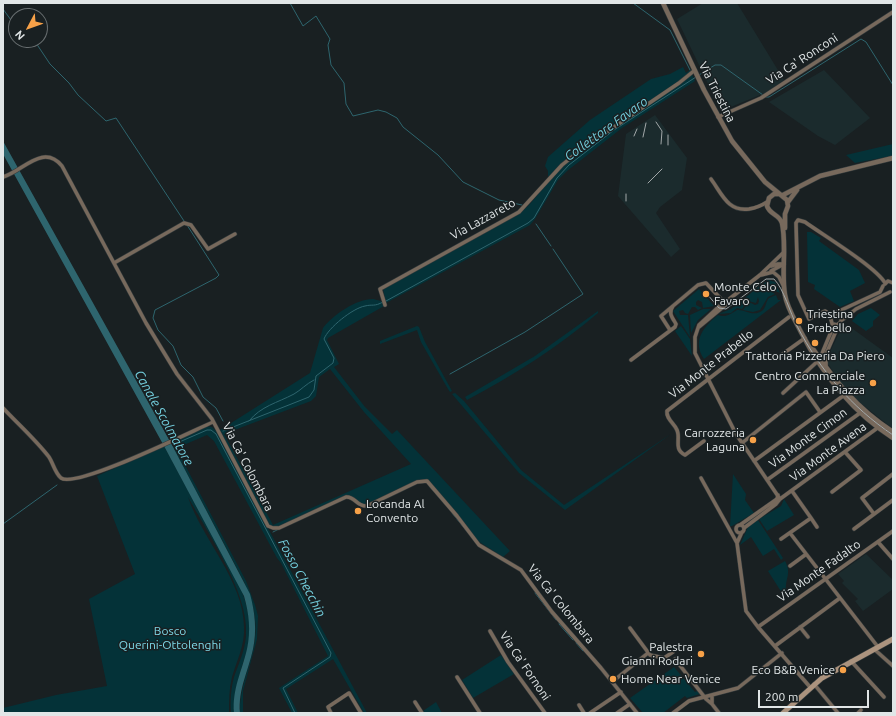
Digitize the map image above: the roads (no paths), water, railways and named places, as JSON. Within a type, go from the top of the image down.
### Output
[{"type":"main road","points":[[783,713],[812,685],[851,661],[893,639]]},
{"type":"street","name":"Via Triestina","points":[[663,3],[718,117],[742,156],[765,182],[781,194]]},
{"type":"street","name":"Via Ca' Ronconi","points":[[718,117],[761,98],[893,12]]},
{"type":"street","name":"Via Lazzareto","points":[[385,305],[380,289],[519,212],[562,165],[695,71]]},
{"type":"street","name":"Via Ca' Colombara","points":[[3,176],[13,173],[42,157],[52,157],[58,162],[165,354],[213,422],[265,520],[273,528],[279,528],[346,497],[351,497],[362,506],[367,506],[417,482],[427,482],[457,516],[479,545],[521,570],[552,612],[621,692],[637,713]]},
{"type":"street","points":[[754,208],[768,200],[774,194],[781,194],[800,187],[814,178],[893,158]]},
{"type":"street","points":[[712,179],[733,207],[742,210],[754,208],[768,210],[777,215],[781,220],[784,251],[785,293]]},
{"type":"street","name":"Via Triestina","points":[[765,182],[768,200]]},
{"type":"street","points":[[767,271],[784,251],[786,244],[786,212],[788,202],[800,187]]},
{"type":"street","points":[[781,194],[788,202]]},
{"type":"street","points":[[768,200],[768,210]]},
{"type":"street","points":[[777,215],[786,212]]},
{"type":"street","points":[[819,359],[823,359],[826,354],[840,322],[840,315],[825,311],[809,318],[798,295],[796,223],[798,220],[805,222],[881,276],[884,290],[892,292]]},
{"type":"street","points":[[114,263],[184,223],[191,224],[208,249],[235,234]]},
{"type":"street","points":[[726,300],[760,275],[778,264],[784,264]]},
{"type":"street","points":[[767,271],[774,272],[779,277],[788,305],[797,324],[805,339],[827,370],[861,409],[893,432]]},
{"type":"street","points":[[670,330],[661,316],[704,282],[707,283],[721,299],[726,300]]},
{"type":"street","points":[[783,393],[819,359],[833,329],[833,324],[830,320],[833,314],[880,292],[884,285],[890,282],[893,283]]},
{"type":"street","points":[[833,324],[840,322],[856,309],[892,292]]},
{"type":"street","points":[[726,300],[728,303],[697,329],[694,345],[695,353],[742,443],[780,498]]},
{"type":"street","points":[[671,317],[671,310],[674,305]]},
{"type":"street","points":[[631,360],[676,325],[671,317],[664,313]]},
{"type":"street","name":"Via Monte Prabello","points":[[704,441],[685,455],[683,454],[677,444],[678,431],[666,413],[667,411],[788,317]]},
{"type":"street","points":[[805,339],[808,347],[819,359],[831,382],[843,396],[860,413],[893,438]]},
{"type":"street","points":[[780,356],[805,339]]},
{"type":"street","points":[[826,354],[827,370]]},
{"type":"street","points":[[742,443],[806,392],[820,412]]},
{"type":"street","points":[[754,461],[843,396]]},
{"type":"street","name":"Via Ca' Colombara","points":[[3,408],[19,422],[44,451],[59,475],[64,480],[94,474],[213,422]]},
{"type":"street","name":"Via Monte Cimon","points":[[767,480],[860,413]]},
{"type":"street","name":"Via Monte Avena","points":[[741,531],[776,504],[780,498],[792,491],[876,429]]},
{"type":"street","points":[[832,492],[861,470],[846,452]]},
{"type":"street","points":[[874,514],[862,498],[893,474]]},
{"type":"street","points":[[701,478],[738,543]]},
{"type":"street","name":"Via Monte Avena","points":[[792,491],[817,527]]},
{"type":"street","points":[[729,528],[738,525],[777,499],[778,494]]},
{"type":"street","points":[[854,529],[893,500]]},
{"type":"street","points":[[781,539],[811,518]]},
{"type":"street","points":[[738,525],[741,531],[738,543],[745,606],[758,627],[838,713]]},
{"type":"street","points":[[738,525],[741,531]]},
{"type":"street","points":[[729,528],[741,531]]},
{"type":"street","name":"Via Monte Fadalto","points":[[758,627],[893,531]]},
{"type":"street","points":[[790,533],[876,648],[893,666]]},
{"type":"street","points":[[878,542],[893,559]]},
{"type":"street","points":[[790,566],[805,555]]},
{"type":"street","points":[[775,646],[840,598]]},
{"type":"street","points":[[800,627],[808,637]]},
{"type":"street","points":[[630,628],[648,653],[662,658],[673,652]]},
{"type":"street","name":"Via Ca' Fornoni","points":[[490,631],[508,662],[544,713]]},
{"type":"street","points":[[612,682],[648,653]]},
{"type":"street","points":[[673,713],[689,701],[738,688],[782,653]]},
{"type":"street","points":[[675,659],[719,713]]},
{"type":"street","points":[[851,661],[884,697]]},
{"type":"street","points":[[457,677],[480,713]]},
{"type":"street","points":[[590,713],[621,692]]},
{"type":"street","points":[[331,713],[328,707],[349,693],[361,713]]},
{"type":"street","points":[[712,695],[712,704]]},
{"type":"street","points":[[415,702],[422,713]]},
{"type":"street","points":[[616,713],[630,704]]},
{"type":"street","points":[[579,705],[584,713]]},
{"type":"waterway","points":[[290,3],[303,26],[316,16],[330,39],[328,45],[331,65],[344,83],[346,104],[353,116],[378,110],[386,112],[397,118],[403,127],[438,155],[463,182],[499,200],[522,205]]},
{"type":"waterway","points":[[633,3],[670,30],[690,70]]},
{"type":"waterway","points":[[3,9],[8,16]]},
{"type":"waterway","name":"Collettore Favaro","points":[[765,97],[769,97],[861,39],[866,42],[893,85]]},
{"type":"waterway","points":[[39,48],[50,64],[69,83],[78,95],[106,121],[116,118],[184,221]]},
{"type":"waterway","name":"Collettore Favaro","points":[[699,75],[715,65],[721,65],[763,95]]},
{"type":"waterway","name":"Collettore Favaro","points":[[386,301],[528,223],[534,218],[557,178],[569,165],[614,130],[696,77]]},
{"type":"waterway","points":[[536,224],[551,246]]},
{"type":"waterway","points":[[187,225],[219,275],[155,310],[153,318],[158,330],[173,346],[181,365],[193,377],[203,397],[216,408],[223,421]]},
{"type":"waterway","points":[[450,374],[525,332],[583,294],[553,249]]},
{"type":"waterway","name":"Collettore Favaro","points":[[223,431],[309,397],[314,390],[316,376],[333,363],[334,358],[324,339],[330,329],[354,310],[383,302]]},
{"type":"waterway","points":[[249,421],[264,408],[294,394],[314,380]]},
{"type":"waterway","name":"Collettore Favaro","points":[[177,443],[207,430],[211,430],[216,434]]},
{"type":"waterway","name":"Fosso Checchin","points":[[216,434],[331,653],[330,657],[283,688],[295,713]]},
{"type":"waterway","points":[[3,524],[57,485]]},
{"type":"waterway","points":[[429,486],[450,510]]},
{"type":"waterway","points":[[452,513],[469,534]]},
{"type":"waterway","points":[[273,532],[279,529]]},
{"type":"waterway","points":[[535,593],[556,620]]},
{"type":"waterway","points":[[559,624],[573,640]]},
{"type":"waterway","points":[[576,643],[583,651]]},
{"type":"tram line","points":[[656,122],[662,131],[661,144]]},
{"type":"tram line","points":[[643,137],[646,123]]},
{"type":"tram line","points":[[634,136],[637,129]]},
{"type":"tram line","points":[[668,135],[668,145]]},
{"type":"tram line","points":[[648,183],[662,169]]},
{"type":"tram line","points":[[626,194],[626,201]]},
{"type":"tram line","points":[[707,294],[719,308],[726,309],[766,279],[774,279],[778,283],[787,301],[794,321],[826,372],[850,400],[893,435]]},
{"type":"place","name":"Monte Celo Favaro","points":[[706,294]]},
{"type":"place","name":"Triestina Prabello","points":[[799,321]]},
{"type":"place","name":"Trattoria Pizzeria Da Piero","points":[[815,343]]},
{"type":"place","name":"Centro Commerciale La Piazza","points":[[873,383]]},
{"type":"place","name":"Carrozzeria Laguna","points":[[753,440]]},
{"type":"place","name":"Locanda Al Convento","points":[[358,511]]},
{"type":"place","name":"Palestra Gianni Rodari","points":[[701,654]]},
{"type":"place","name":"Eco B&B Venice","points":[[843,670]]},
{"type":"place","name":"Home Near Venice","points":[[613,679]]},
{"type":"water label","name":"Canale Scolmatore","points":[[164,418]]},
{"type":"park label","name":"Bosco Querini-Ottolenghi","points":[[170,638]]}]
